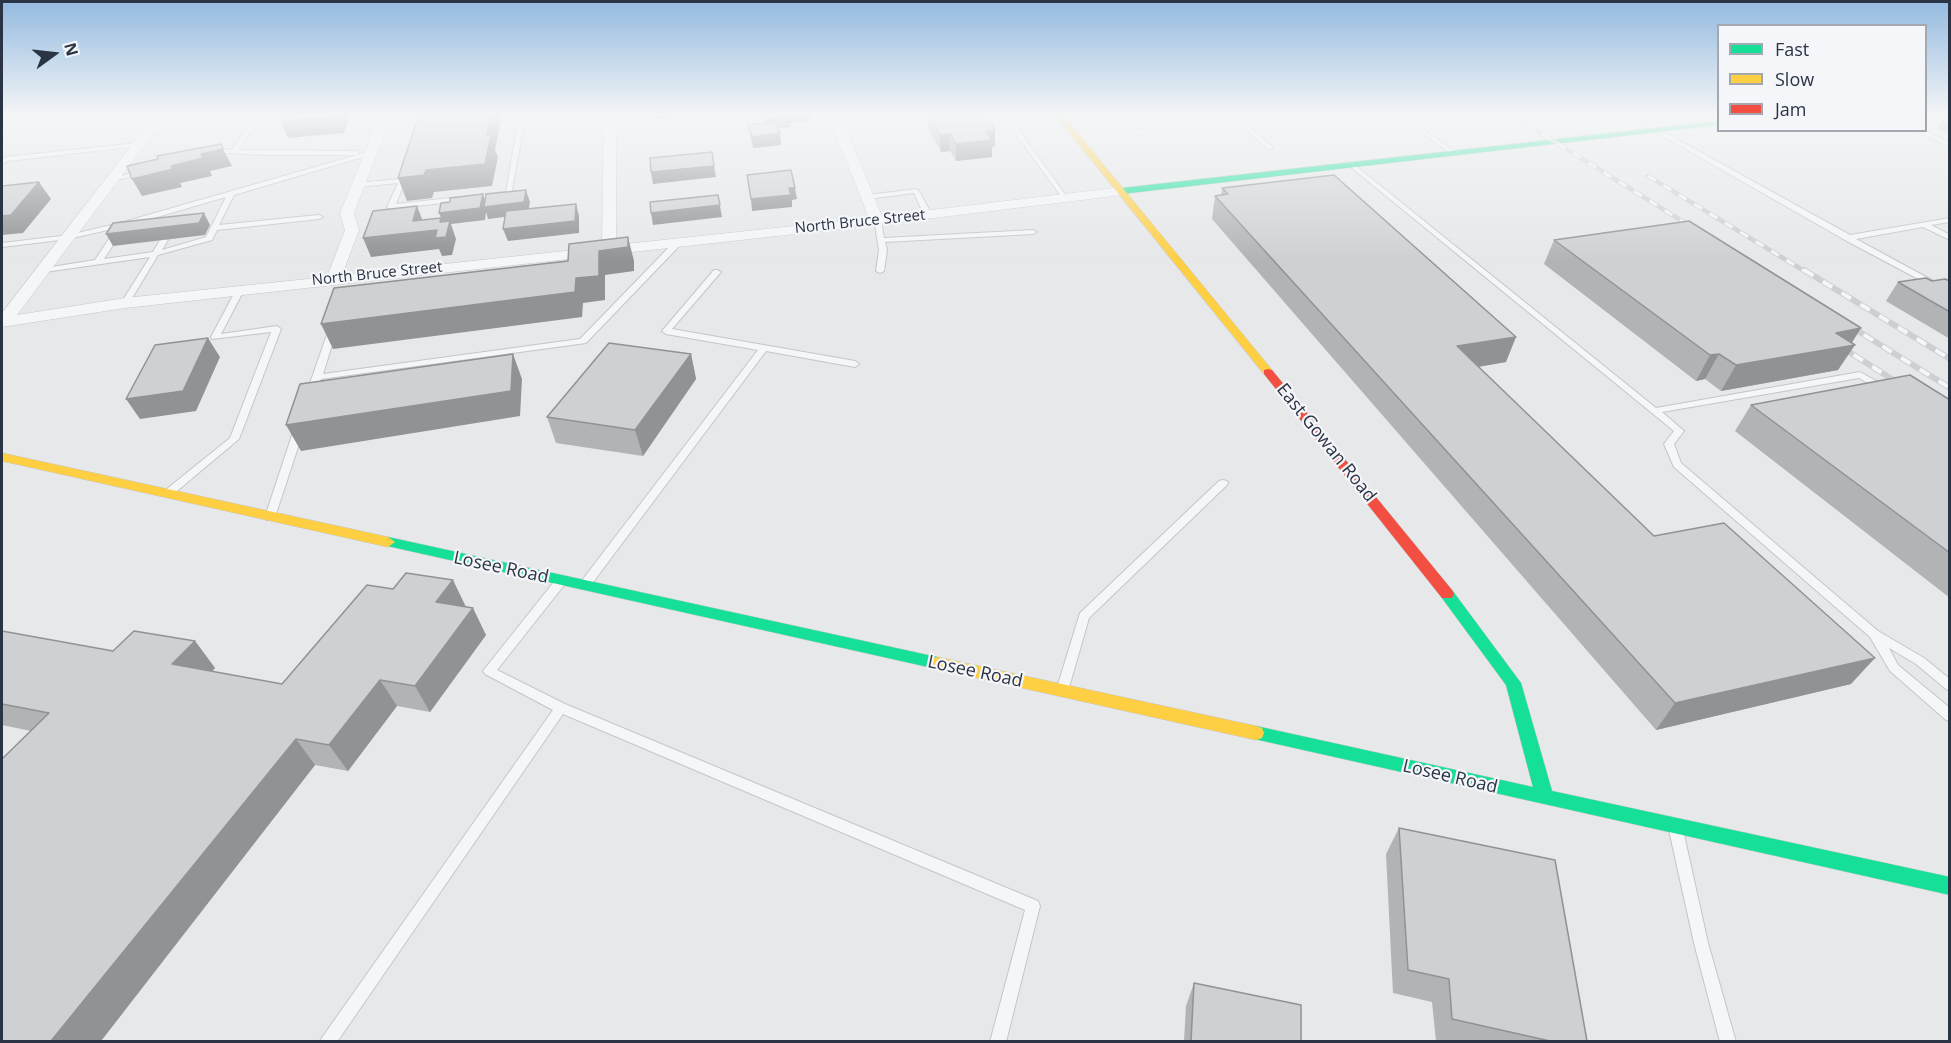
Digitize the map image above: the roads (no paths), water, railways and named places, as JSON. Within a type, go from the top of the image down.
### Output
[{"type":"street","points":[[2,322],[18,305],[124,164]]},
{"type":"street","points":[[333,279],[352,230],[347,213],[367,164]]},
{"type":"street","points":[[609,164],[609,249]]},
{"type":"street","points":[[854,164],[877,221]]},
{"type":"street","name":"East Gowan Road","points":[[1099,164],[1425,564],[1514,683],[1545,798]]},
{"type":"street","name":"North Bruce Street","points":[[2,322],[125,303],[333,279],[349,281],[609,249],[877,221],[1345,164]]},
{"type":"street","name":"Losee Road","points":[[2,457],[1950,886]]},
{"type":"lane","points":[[2,244],[69,237],[122,225],[333,164]]},
{"type":"lane","points":[[405,170],[391,207],[509,194],[514,164]]},
{"type":"lane","points":[[1040,164],[1065,198]]},
{"type":"lane","points":[[1351,164],[1679,431],[1669,444],[1677,465],[1874,634],[1920,661],[1950,686]]},
{"type":"lane","points":[[1715,164],[1950,294]]},
{"type":"lane","points":[[113,179],[154,169]]},
{"type":"lane","points":[[358,185],[402,181]]},
{"type":"lane","points":[[868,198],[916,191],[927,215]]},
{"type":"lane","points":[[45,270],[155,254],[208,238],[232,192]]},
{"type":"lane","points":[[174,222],[184,206]]},
{"type":"lane","points":[[214,228],[319,217]]},
{"type":"lane","points":[[1848,238],[1950,220]]},
{"type":"lane","points":[[877,221],[883,250],[880,271]]},
{"type":"lane","points":[[98,262],[122,225]]},
{"type":"lane","points":[[1924,225],[1950,238]]},
{"type":"lane","points":[[881,240],[1034,232]]},
{"type":"lane","points":[[125,303],[164,240]]},
{"type":"lane","points":[[317,377],[583,341],[680,241]]},
{"type":"lane","points":[[717,272],[666,331],[855,364]]},
{"type":"lane","points":[[167,494],[234,439],[277,329],[215,337],[240,290]]},
{"type":"lane","points":[[2,308],[18,305]]},
{"type":"lane","points":[[310,398],[335,323]]},
{"type":"lane","points":[[583,586],[764,348]]},
{"type":"lane","points":[[1654,411],[1860,375],[1890,392]]},
{"type":"lane","points":[[270,517],[303,419]]},
{"type":"lane","points":[[1062,692],[1084,616],[1223,483]]},
{"type":"lane","points":[[561,581],[489,671],[561,708],[1033,906],[998,1041]]},
{"type":"lane","points":[[1874,634],[1894,668],[1948,714]]},
{"type":"lane","points":[[327,1041],[561,708]]},
{"type":"lane","points":[[1675,826],[1701,943],[1728,1041]]},
{"type":"railway","points":[[1590,164],[1698,231]]},
{"type":"railway","points":[[1648,176],[1806,272]]},
{"type":"railway","points":[[1804,270],[1950,359]]},
{"type":"railway","points":[[1845,323],[1950,388]]},
{"type":"railway","points":[[1835,343],[1906,388]]}]
